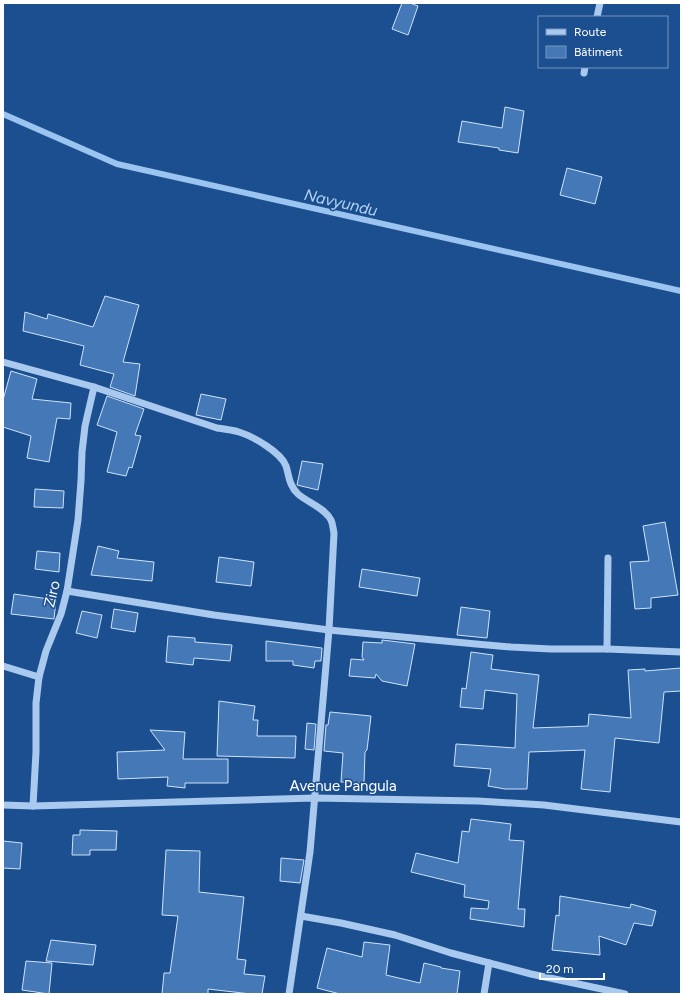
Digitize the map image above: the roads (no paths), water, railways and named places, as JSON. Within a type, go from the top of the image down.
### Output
[{"type":"street","points":[[597,16],[600,3]]},
{"type":"street","points":[[3,362],[94,387],[217,428],[239,432],[250,436],[282,458],[286,465],[292,487],[297,493],[323,511],[331,521],[334,533],[323,706],[310,852],[289,994]]},
{"type":"street","name":"Ziro","points":[[33,806],[36,752],[36,703],[39,677],[46,651],[61,614],[67,591],[78,520],[85,426],[94,387]]},
{"type":"street","points":[[607,648],[608,558]]},
{"type":"street","points":[[67,591],[214,615],[329,630],[469,644],[551,649],[607,648],[681,652]]},
{"type":"street","points":[[3,666],[39,677]]},
{"type":"street","name":"Avenue Pangula","points":[[3,805],[33,806],[314,798],[478,801],[544,805],[681,822]]},
{"type":"street","points":[[301,916],[395,935],[451,953],[531,974],[625,994]]},
{"type":"street","points":[[484,994],[489,963]]},
{"type":"waterway","name":"Navyundu","points":[[3,114],[117,164],[681,291]]}]
